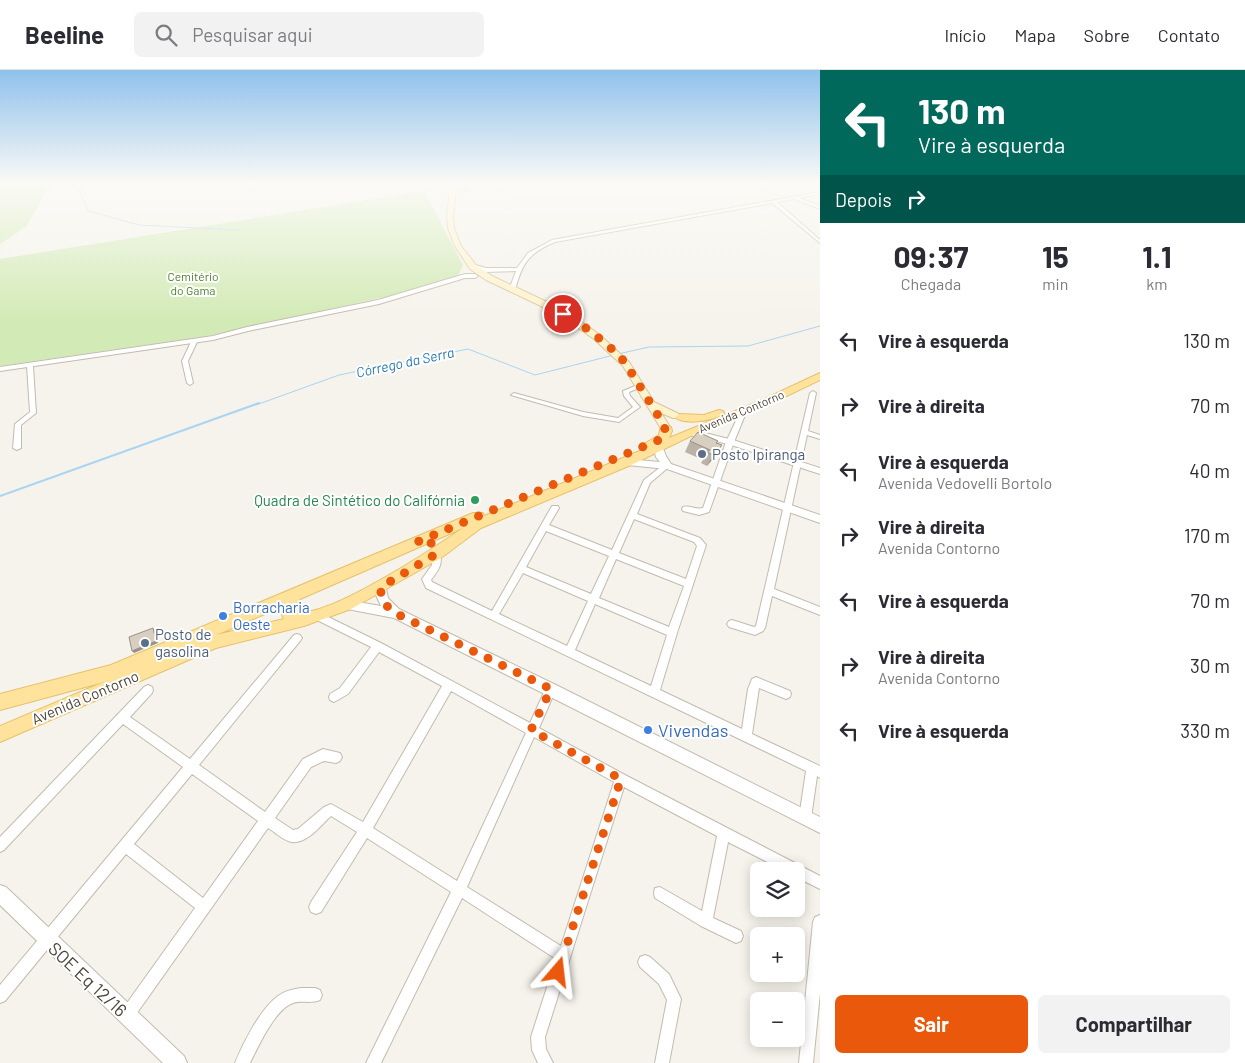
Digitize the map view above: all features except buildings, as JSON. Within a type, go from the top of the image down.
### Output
[{"type":"main road","points":[[452,228],[453,237],[482,278],[542,302],[589,330],[618,354],[665,426],[676,433],[690,433],[694,428],[691,422],[650,403]]},
{"type":"main road","name":"Avenida Contorno","points":[[0,734],[214,642],[304,620],[346,605],[381,587],[436,554],[476,525],[766,402],[820,376]]},
{"type":"main road","name":"Avenida Contorno","points":[[678,416],[705,418],[758,398],[790,389]]},
{"type":"main road","points":[[665,426],[665,419],[678,416]]},
{"type":"main road","name":"Avenida Contorno","points":[[0,702],[106,674],[659,440],[666,434],[665,426]]},
{"type":"main road","points":[[417,542],[431,543],[436,554]]},
{"type":"main road","points":[[295,593],[286,604],[286,610],[291,618],[304,620]]},
{"type":"main road","points":[[177,657],[190,639]]},
{"type":"main road","points":[[92,694],[106,674]]},
{"type":"street","points":[[510,289],[518,269],[531,251],[554,241],[625,228]]},
{"type":"street","points":[[804,228],[820,242]]},
{"type":"street","points":[[472,266],[485,270],[518,269]]},
{"type":"street","points":[[0,369],[194,342],[379,302],[465,276],[482,278]]},
{"type":"street","points":[[190,383],[185,361],[194,342]]},
{"type":"street","points":[[17,448],[18,424],[33,413],[30,366]]},
{"type":"street","points":[[514,394],[583,414],[619,420],[637,407],[627,396],[626,391],[640,386]]},
{"type":"street","points":[[732,624],[755,631],[760,628],[813,392]]},
{"type":"street","points":[[810,405],[820,408]]},
{"type":"street","points":[[686,508],[699,512],[706,510],[730,442],[744,410]]},
{"type":"street","points":[[804,432],[820,437]]},
{"type":"street","points":[[690,433],[730,442],[820,471]]},
{"type":"street","points":[[659,448],[661,457],[667,466]]},
{"type":"street","points":[[627,462],[667,466],[820,519]]},
{"type":"street","points":[[569,652],[592,598],[649,479],[667,466]]},
{"type":"street","points":[[494,615],[555,508]]},
{"type":"street","points":[[632,514],[700,541],[702,548],[672,633],[654,692]]},
{"type":"street","points":[[545,527],[689,584]]},
{"type":"street","points":[[436,554],[438,559],[436,566],[426,579],[426,583],[816,770],[805,818]]},
{"type":"street","points":[[520,568],[672,633]]},
{"type":"street","points":[[381,587],[381,597],[385,605],[395,613],[551,689],[820,825]]},
{"type":"street","points":[[768,591],[820,611]]},
{"type":"street","points":[[346,605],[395,613]]},
{"type":"street","points":[[318,616],[378,646],[621,779],[820,883]]},
{"type":"street","points":[[0,996],[297,638]]},
{"type":"street","points":[[334,697],[344,691],[378,646]]},
{"type":"street","points":[[746,736],[752,690],[756,682],[786,694]]},
{"type":"street","points":[[316,907],[365,830],[448,686]]},
{"type":"street","points":[[374,1063],[458,890],[551,689]]},
{"type":"street","points":[[0,846],[148,690]]},
{"type":"street","points":[[123,718],[265,819],[292,836],[300,835],[331,810],[563,955]]},
{"type":"street","points":[[127,1015],[265,819],[307,763],[323,755],[336,758]]},
{"type":"street","points":[[546,1063],[539,1050],[538,1037],[621,779]]},
{"type":"street","points":[[706,921],[724,833]]},
{"type":"street","points":[[125,846],[203,906]]},
{"type":"street","name":"SOE Eq 12/16","points":[[0,893],[46,940],[177,1063]]},
{"type":"street","points":[[660,893],[706,921],[736,936]]},
{"type":"street","points":[[806,1063],[820,922]]},
{"type":"street","points":[[645,962],[664,979],[674,998],[662,1063]]},
{"type":"street","points":[[242,1063],[274,1009],[285,999],[296,995],[315,995]]},
{"type":"green space","points":[[0,228],[23,228],[0,244]]},
{"type":"green space","name":"Cemitério do Gama","points":[[191,228],[444,228],[463,265],[458,276],[385,297],[207,336],[0,366],[0,259]]},
{"type":"waterway","points":[[206,228],[239,230]]},
{"type":"waterway","name":"Córrego da Serra","points":[[618,354],[649,347],[748,346],[820,326]]},
{"type":"waterway","name":"Córrego da Serra","points":[[256,405],[339,375],[468,349],[535,375],[614,355]]},
{"type":"waterway","name":"Córrego da Serra","points":[[0,496],[259,403]]},
{"type":"place","name":"Posto Ipiranga","points":[[702,454]]},
{"type":"place","name":"Quadra de Sintético do Califórnia","points":[[475,500]]},
{"type":"place","name":"Borracharia Oeste","points":[[223,616]]},
{"type":"place","name":"Posto de gasolina","points":[[145,643]]},
{"type":"place","name":"Vivendas","points":[[648,730]]},
{"type":"route","points":[[558,972],[621,779],[531,730],[551,689],[395,613],[385,605],[381,597],[381,587],[436,554],[431,543],[417,542],[664,437],[666,434],[664,425],[618,354],[589,330],[563,314]]}]
